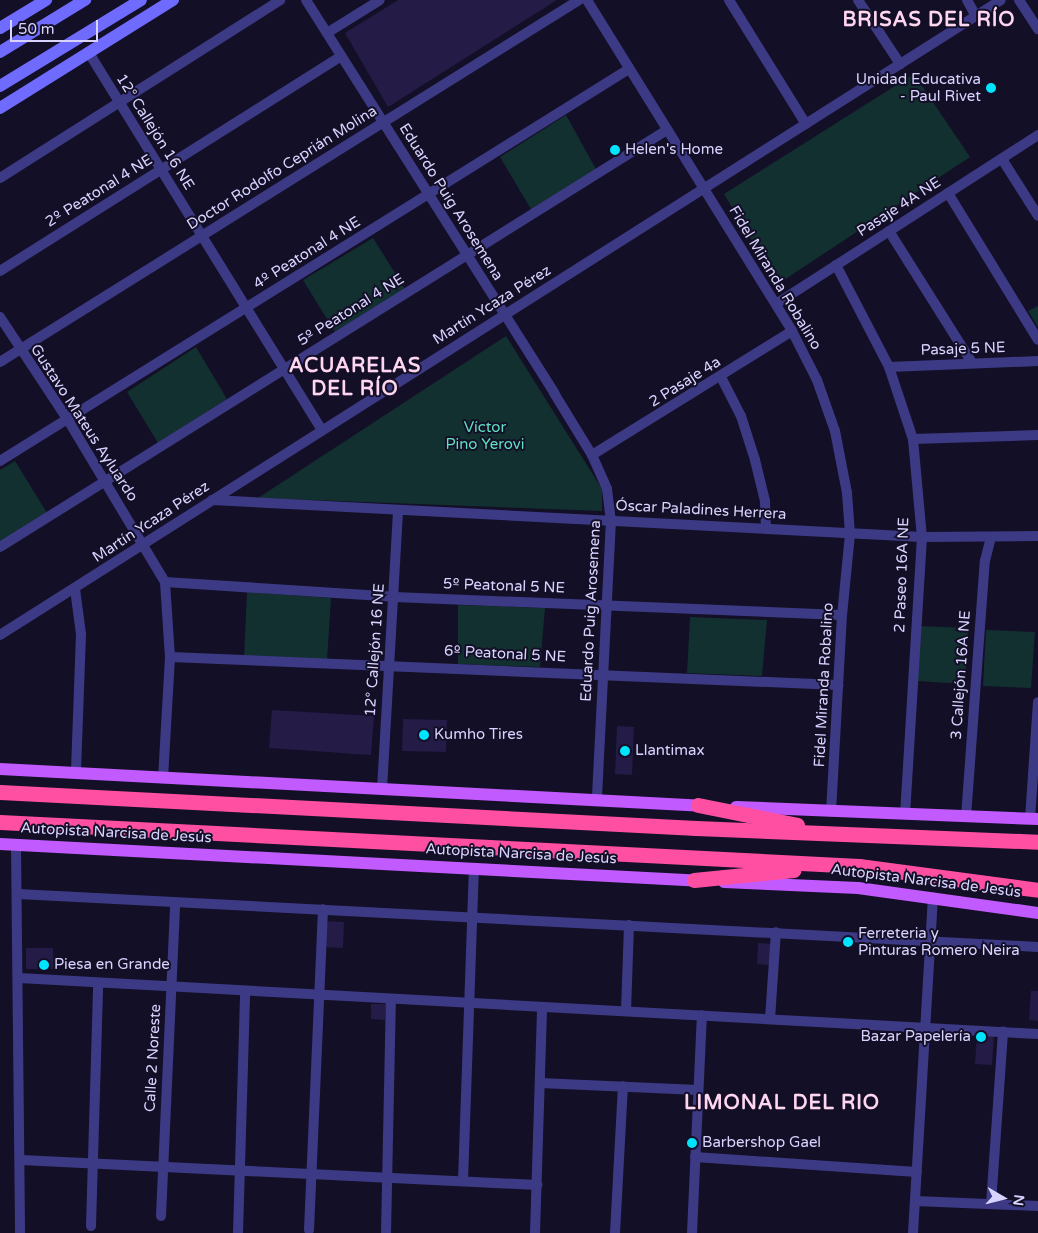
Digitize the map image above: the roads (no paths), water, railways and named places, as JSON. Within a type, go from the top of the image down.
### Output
[{"type":"highway","points":[[0,792],[848,835],[1038,842]]},
{"type":"highway","points":[[698,805],[848,835]]},
{"type":"highway","name":"Autopista Narcisa de Jesús","points":[[0,822],[846,865],[1038,890]]},
{"type":"highway","points":[[694,880],[846,865]]},
{"type":"main road","points":[[0,28],[46,0]]},
{"type":"main road","points":[[0,52],[85,0]]},
{"type":"main road","points":[[0,86],[141,0]]},
{"type":"main road","points":[[147,0],[155,11]]},
{"type":"main road","points":[[0,108],[173,0]]},
{"type":"main road","points":[[0,769],[831,812],[905,813],[1034,819]]},
{"type":"main road","name":"Autopista Narcisa de Jesús","points":[[0,844],[858,888],[1038,913]]},
{"type":"street","points":[[0,178],[280,0]]},
{"type":"street","name":"Eduardo Puig Arosemena","points":[[306,0],[592,455],[607,489],[611,520],[597,800]]},
{"type":"street","points":[[327,33],[380,0]]},
{"type":"street","name":"Doctor Rodolfo Ceprián Molina","points":[[0,362],[579,0]]},
{"type":"street","name":"Fidel Miranda Robalino","points":[[587,0],[792,331],[817,380],[835,431],[847,493],[850,534],[842,615],[831,812]]},
{"type":"street","points":[[729,0],[806,124]]},
{"type":"street","points":[[858,0],[900,64]]},
{"type":"street","points":[[967,0],[976,16]]},
{"type":"street","name":"Martín Ycaza Pérez","points":[[0,635],[1001,0]]},
{"type":"street","points":[[1019,0],[1038,29]]},
{"type":"street","name":"12° Callejón 16 NE","points":[[88,53],[322,430]]},
{"type":"street","name":"2º Peatonal 4 NE","points":[[0,271],[341,56]]},
{"type":"street","name":"4º Peatonal 4 NE","points":[[0,460],[68,420],[629,68]]},
{"type":"street","name":"5º Peatonal 4 NE","points":[[0,547],[668,130]]},
{"type":"street","name":"Pasaje 4A NE","points":[[776,304],[1038,135]]},
{"type":"street","points":[[1002,158],[1038,216]]},
{"type":"street","points":[[948,193],[1038,340]]},
{"type":"street","points":[[889,231],[972,363]]},
{"type":"street","name":"2 Paseo 16A NE","points":[[836,265],[890,367],[913,439],[922,537],[905,813]]},
{"type":"street","name":"Gustavo Mateus Ayluardo","points":[[0,317],[68,420],[165,582],[170,657],[163,778]]},
{"type":"street","name":"2 Pasaje 4a","points":[[592,455],[721,377],[792,331]]},
{"type":"street","name":"Pasaje 5 NE","points":[[890,367],[1038,361]]},
{"type":"street","points":[[721,377],[741,416],[755,460],[765,501],[766,527]]},
{"type":"street","points":[[913,439],[1038,435]]},
{"type":"street","name":"Óscar Paladines Herrera","points":[[212,500],[398,512],[766,527],[850,534],[922,537],[1038,536]]},
{"type":"street","name":"12° Callejón 16 NE","points":[[382,789],[398,512]]},
{"type":"street","name":"3 Callejón 16A NE","points":[[966,816],[984,561],[990,536]]},
{"type":"street","name":"5º Peatonal 5 NE","points":[[165,582],[394,597],[842,615]]},
{"type":"street","points":[[75,589],[81,634],[76,773]]},
{"type":"street","name":"6º Peatonal 5 NE","points":[[170,657],[388,664],[838,685]]},
{"type":"street","points":[[1034,819],[1038,702]]},
{"type":"street","points":[[16,845],[21,1160],[20,1233]]},
{"type":"street","points":[[463,1181],[474,869]]},
{"type":"street","points":[[18,894],[629,924],[931,940],[1038,948]]},
{"type":"street","points":[[913,1233],[933,898]]},
{"type":"street","name":"Calle 2 Noreste","points":[[161,1216],[175,902]]},
{"type":"street","points":[[309,1230],[323,909]]},
{"type":"street","points":[[626,1011],[629,924]]},
{"type":"street","points":[[770,1019],[776,932]]},
{"type":"street","points":[[19,978],[1038,1034]]},
{"type":"street","points":[[91,1226],[98,983]]},
{"type":"street","points":[[238,1233],[245,991]]},
{"type":"street","points":[[386,1233],[391,998]]},
{"type":"street","points":[[535,1233],[542,1007]]},
{"type":"street","points":[[692,1233],[702,1015]]},
{"type":"street","points":[[991,1204],[1003,1031]]},
{"type":"street","points":[[540,1084],[698,1090]]},
{"type":"street","points":[[615,1233],[623,1086]]},
{"type":"street","points":[[695,1158],[916,1172]]},
{"type":"street","points":[[21,1160],[537,1184]]},
{"type":"street","points":[[915,1201],[1038,1206]]},
{"type":"place","name":"Unidad Educativa - Paul Rivet","points":[[991,88]]},
{"type":"place","name":"Helen's Home","points":[[615,150]]},
{"type":"place","name":"Kumho Tires","points":[[424,735]]},
{"type":"place","name":"Llantimax","points":[[625,751]]},
{"type":"place","name":"Ferreteria y Pinturas Romero Neira","points":[[848,942]]},
{"type":"place","name":"Piesa en Grande","points":[[44,965]]},
{"type":"place","name":"Bazar Papelería","points":[[981,1037]]},
{"type":"place","name":"Barbershop Gael","points":[[692,1143]]},
{"type":"district","name":"BRISAS DEL RÍO","points":[[929,20]]},
{"type":"district","name":"ACUARELAS DEL RÍO","points":[[355,378]]},
{"type":"district","name":"LIMONAL DEL RIO","points":[[782,1103]]},
{"type":"park label","name":"Víctor Pino Yerovi","points":[[485,436]]}]
